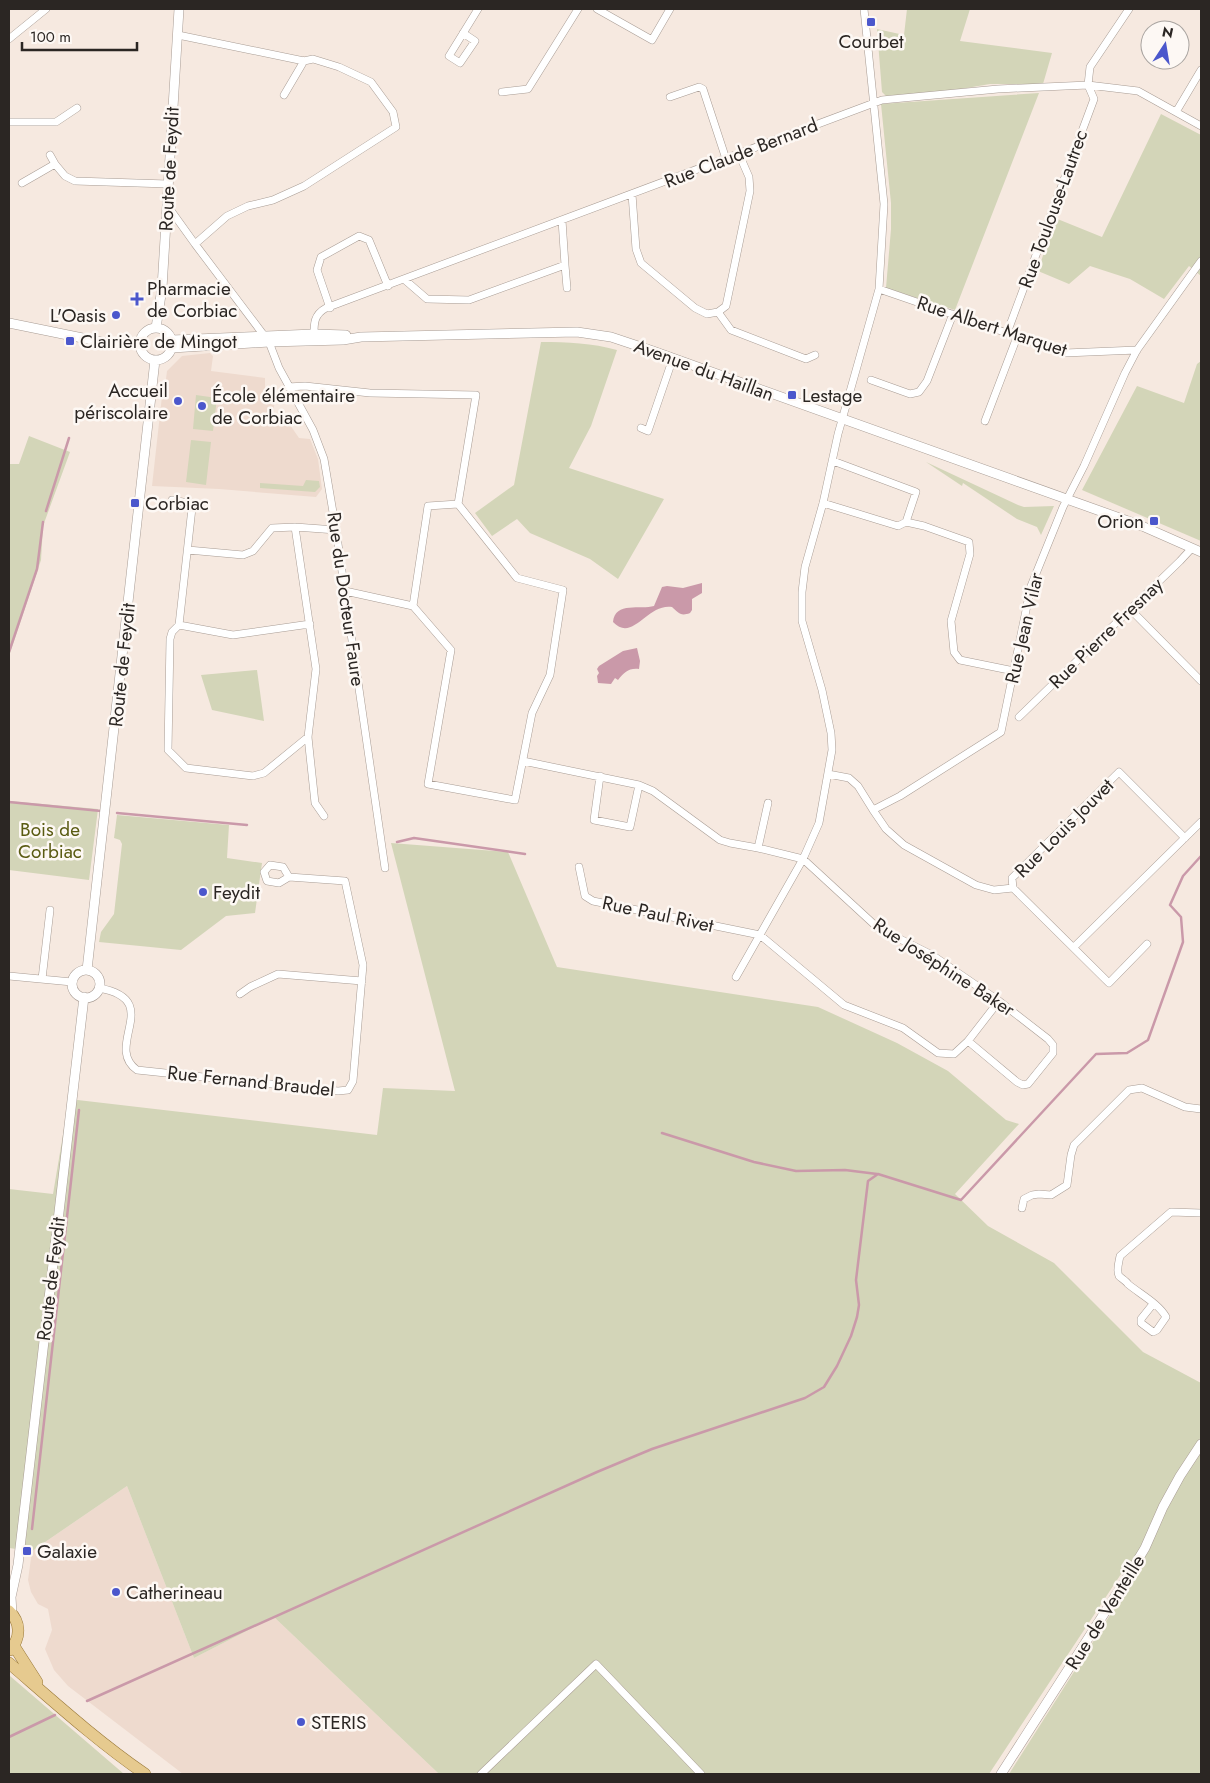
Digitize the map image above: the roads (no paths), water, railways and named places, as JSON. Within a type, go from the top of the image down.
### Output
[{"type":"main road","points":[[11,1612],[18,1627],[18,1633],[11,1648],[41,1690]]},
{"type":"main road","points":[[9,1663],[68,1714],[145,1774]]},
{"type":"main road","points":[[125,1760],[138,1774]]},
{"type":"street","points":[[9,38],[46,9]]},
{"type":"street","name":"Route de Feydit","points":[[156,328],[162,288],[179,9]]},
{"type":"street","points":[[463,33],[478,9]]},
{"type":"street","points":[[502,92],[528,89],[578,9]]},
{"type":"street","points":[[598,9],[652,40],[670,9]]},
{"type":"street","points":[[736,977],[803,859],[819,823],[832,750],[831,733],[822,690],[802,620],[804,567],[823,502],[842,419],[879,290],[884,204],[864,9]]},
{"type":"street","points":[[1088,85],[1090,67],[1129,9]]},
{"type":"street","points":[[178,35],[304,61],[313,59],[339,67],[371,82],[394,112],[396,127],[304,186],[273,200],[248,206],[227,216],[194,244]]},
{"type":"street","points":[[284,95],[304,61]]},
{"type":"street","points":[[1176,112],[1201,70]]},
{"type":"street","name":"Rue Claude Bernard","points":[[314,338],[316,316],[322,310],[882,100],[998,89],[1088,85],[1138,91],[1201,126]]},
{"type":"street","name":"Rue Toulouse-Lautrec","points":[[1007,333],[1094,99],[1088,85]]},
{"type":"street","points":[[670,97],[698,87],[703,89],[726,159]]},
{"type":"street","points":[[9,122],[56,122],[77,108]]},
{"type":"street","points":[[632,194],[636,249],[641,262],[695,308],[707,314],[718,312],[726,306],[750,191],[749,177],[739,154]]},
{"type":"street","points":[[50,155],[65,176],[75,181],[168,184]]},
{"type":"street","points":[[22,183],[55,164]]},
{"type":"street","name":"Rue du Docteur Faure","points":[[167,205],[194,244],[267,339],[288,387],[313,430],[324,459],[385,868]]},
{"type":"street","points":[[562,220],[567,288]]},
{"type":"street","points":[[330,308],[317,270],[321,257],[359,236],[370,240],[388,286]]},
{"type":"street","name":"Rue Jean Vilar","points":[[873,810],[900,796],[1001,732],[1031,586],[1037,567],[1137,350],[1201,261]]},
{"type":"street","points":[[404,280],[427,299],[468,300],[565,265]]},
{"type":"street","name":"Rue Albert Marquet","points":[[879,290],[1065,352],[1137,350]]},
{"type":"street","points":[[718,312],[730,330],[806,359],[816,355]]},
{"type":"street","points":[[871,380],[910,394],[919,392],[927,381],[953,314]]},
{"type":"street","points":[[9,323],[107,343],[140,344]]},
{"type":"street","points":[[156,328],[168,334],[172,344],[166,357],[156,360],[145,355],[140,344],[145,333],[156,328]]},
{"type":"street","name":"Avenue du Haillan","points":[[172,344],[267,339],[314,338],[343,340],[361,337],[590,333],[611,337],[1149,529],[1201,552]]},
{"type":"street","points":[[985,421],[1018,337]]},
{"type":"street","points":[[641,428],[648,431],[673,358]]},
{"type":"street","name":"Route de Feydit","points":[[87,970],[156,360]]},
{"type":"street","points":[[288,387],[305,386],[370,393],[476,395],[458,504],[517,578],[563,590],[550,675],[532,713],[515,800],[428,784],[451,650],[412,606],[345,591]]},
{"type":"street","points":[[833,461],[916,492],[906,522]]},
{"type":"street","points":[[172,500],[188,503],[192,508],[178,626],[172,632],[170,638],[168,750],[186,768],[253,776],[264,773],[308,737]]},
{"type":"street","points":[[823,502],[898,526],[906,522],[924,526],[969,542],[970,554],[951,621],[954,652],[960,660],[1014,671]]},
{"type":"street","points":[[412,606],[428,506],[458,504]]},
{"type":"street","points":[[188,550],[243,555],[253,552],[272,528],[336,530]]},
{"type":"street","points":[[295,528],[316,669],[308,737],[316,803],[324,816]]},
{"type":"street","name":"Rue Pierre Fresnay","points":[[1019,718],[1192,548]]},
{"type":"street","points":[[1130,609],[1201,679]]},
{"type":"street","points":[[178,626],[233,635],[310,624]]},
{"type":"street","points":[[523,761],[639,785],[653,791],[720,840],[730,844],[758,848],[803,859]]},
{"type":"street","name":"Rue Louis Jouvet","points":[[1014,888],[1012,878],[1120,772],[1185,838]]},
{"type":"street","points":[[828,774],[849,778],[858,786],[886,829],[904,845],[976,885],[994,890],[1014,888],[1110,983],[1146,944]]},
{"type":"street","points":[[600,776],[594,820],[630,827],[639,785]]},
{"type":"street","points":[[758,848],[768,803]]},
{"type":"street","points":[[1074,947],[1201,822]]},
{"type":"street","name":"Rue Joséphine Baker","points":[[803,859],[878,928],[932,955],[999,1001],[1048,1039],[1053,1045],[1053,1053],[1028,1084],[1023,1085],[968,1041]]},
{"type":"street","name":"Rue Paul Rivet","points":[[578,868],[585,896],[593,901],[760,935]]},
{"type":"street","name":"Rue Fernand Braudel","points":[[99,988],[113,991],[123,996],[129,1004],[131,1014],[126,1054],[129,1064],[137,1070],[338,1091],[348,1090],[353,1081],[364,965],[345,881],[289,877]]},
{"type":"street","points":[[42,979],[50,910]]},
{"type":"street","points":[[760,935],[844,1005],[903,1028],[938,1053],[954,1054],[968,1041],[999,1001]]},
{"type":"street","points":[[87,970],[92,971],[98,978],[99,988],[93,996],[84,997],[75,992],[72,982],[77,973],[87,970]]},
{"type":"street","points":[[240,994],[250,986],[278,974],[362,981]]},
{"type":"street","points":[[9,976],[72,982]]},
{"type":"street","name":"Route de Feydit","points":[[11,1612],[11,1597],[19,1560],[84,997]]},
{"type":"street","points":[[1022,1208],[1024,1199],[1032,1194],[1052,1196],[1067,1185],[1070,1155],[1074,1145],[1130,1090],[1142,1088],[1185,1106],[1201,1109]]},
{"type":"street","points":[[1154,1304],[1119,1276],[1120,1256],[1171,1212],[1201,1212]]},
{"type":"street","name":"Rue de Venteille","points":[[1001,1774],[1130,1573],[1145,1548],[1163,1507],[1180,1476],[1201,1445]]},
{"type":"street","name":"Route de Feydit","points":[[9,1580],[19,1560]]},
{"type":"street","points":[[481,1774],[596,1664],[701,1774]]},
{"type":"waterway","points":[[46,511],[69,438]]},
{"type":"waterway","points":[[9,652],[37,569],[43,522]]},
{"type":"waterway","points":[[9,802],[101,811]]},
{"type":"waterway","points":[[117,813],[247,825]]},
{"type":"waterway","points":[[397,842],[414,838],[525,854]]},
{"type":"waterway","points":[[87,1701],[597,1472],[652,1449],[805,1398],[824,1387],[837,1366],[851,1336],[857,1317],[859,1305],[856,1280],[868,1181],[878,1174],[961,1200],[1096,1054],[1127,1053],[1148,1040],[1183,942],[1181,917],[1170,905],[1183,876],[1201,856]]},
{"type":"waterway","points":[[32,1529],[79,1110]]},
{"type":"waterway","points":[[662,1133],[754,1162],[796,1171],[845,1170],[877,1174]]},
{"type":"waterway","points":[[9,1737],[55,1715]]},
{"type":"place","name":"Courbet","points":[[871,22]]},
{"type":"place","name":"Pharmacie de Corbiac","points":[[137,299]]},
{"type":"place","name":"L'Oasis","points":[[116,315]]},
{"type":"place","name":"Clairière de Mingot","points":[[70,341]]},
{"type":"place","name":"Lestage","points":[[792,395]]},
{"type":"place","name":"Accueil périscolaire","points":[[178,401]]},
{"type":"place","name":"École élémentaire de Corbiac","points":[[202,406]]},
{"type":"place","name":"Corbiac","points":[[135,503]]},
{"type":"place","name":"Orion","points":[[1154,521]]},
{"type":"place","name":"Feydit","points":[[203,892]]},
{"type":"place","name":"Galaxie","points":[[27,1551]]},
{"type":"place","name":"Catherineau","points":[[116,1592]]},
{"type":"place","name":"STERIS","points":[[301,1722]]},
{"type":"park label","name":"Bois de Corbiac","points":[[50,840]]}]
